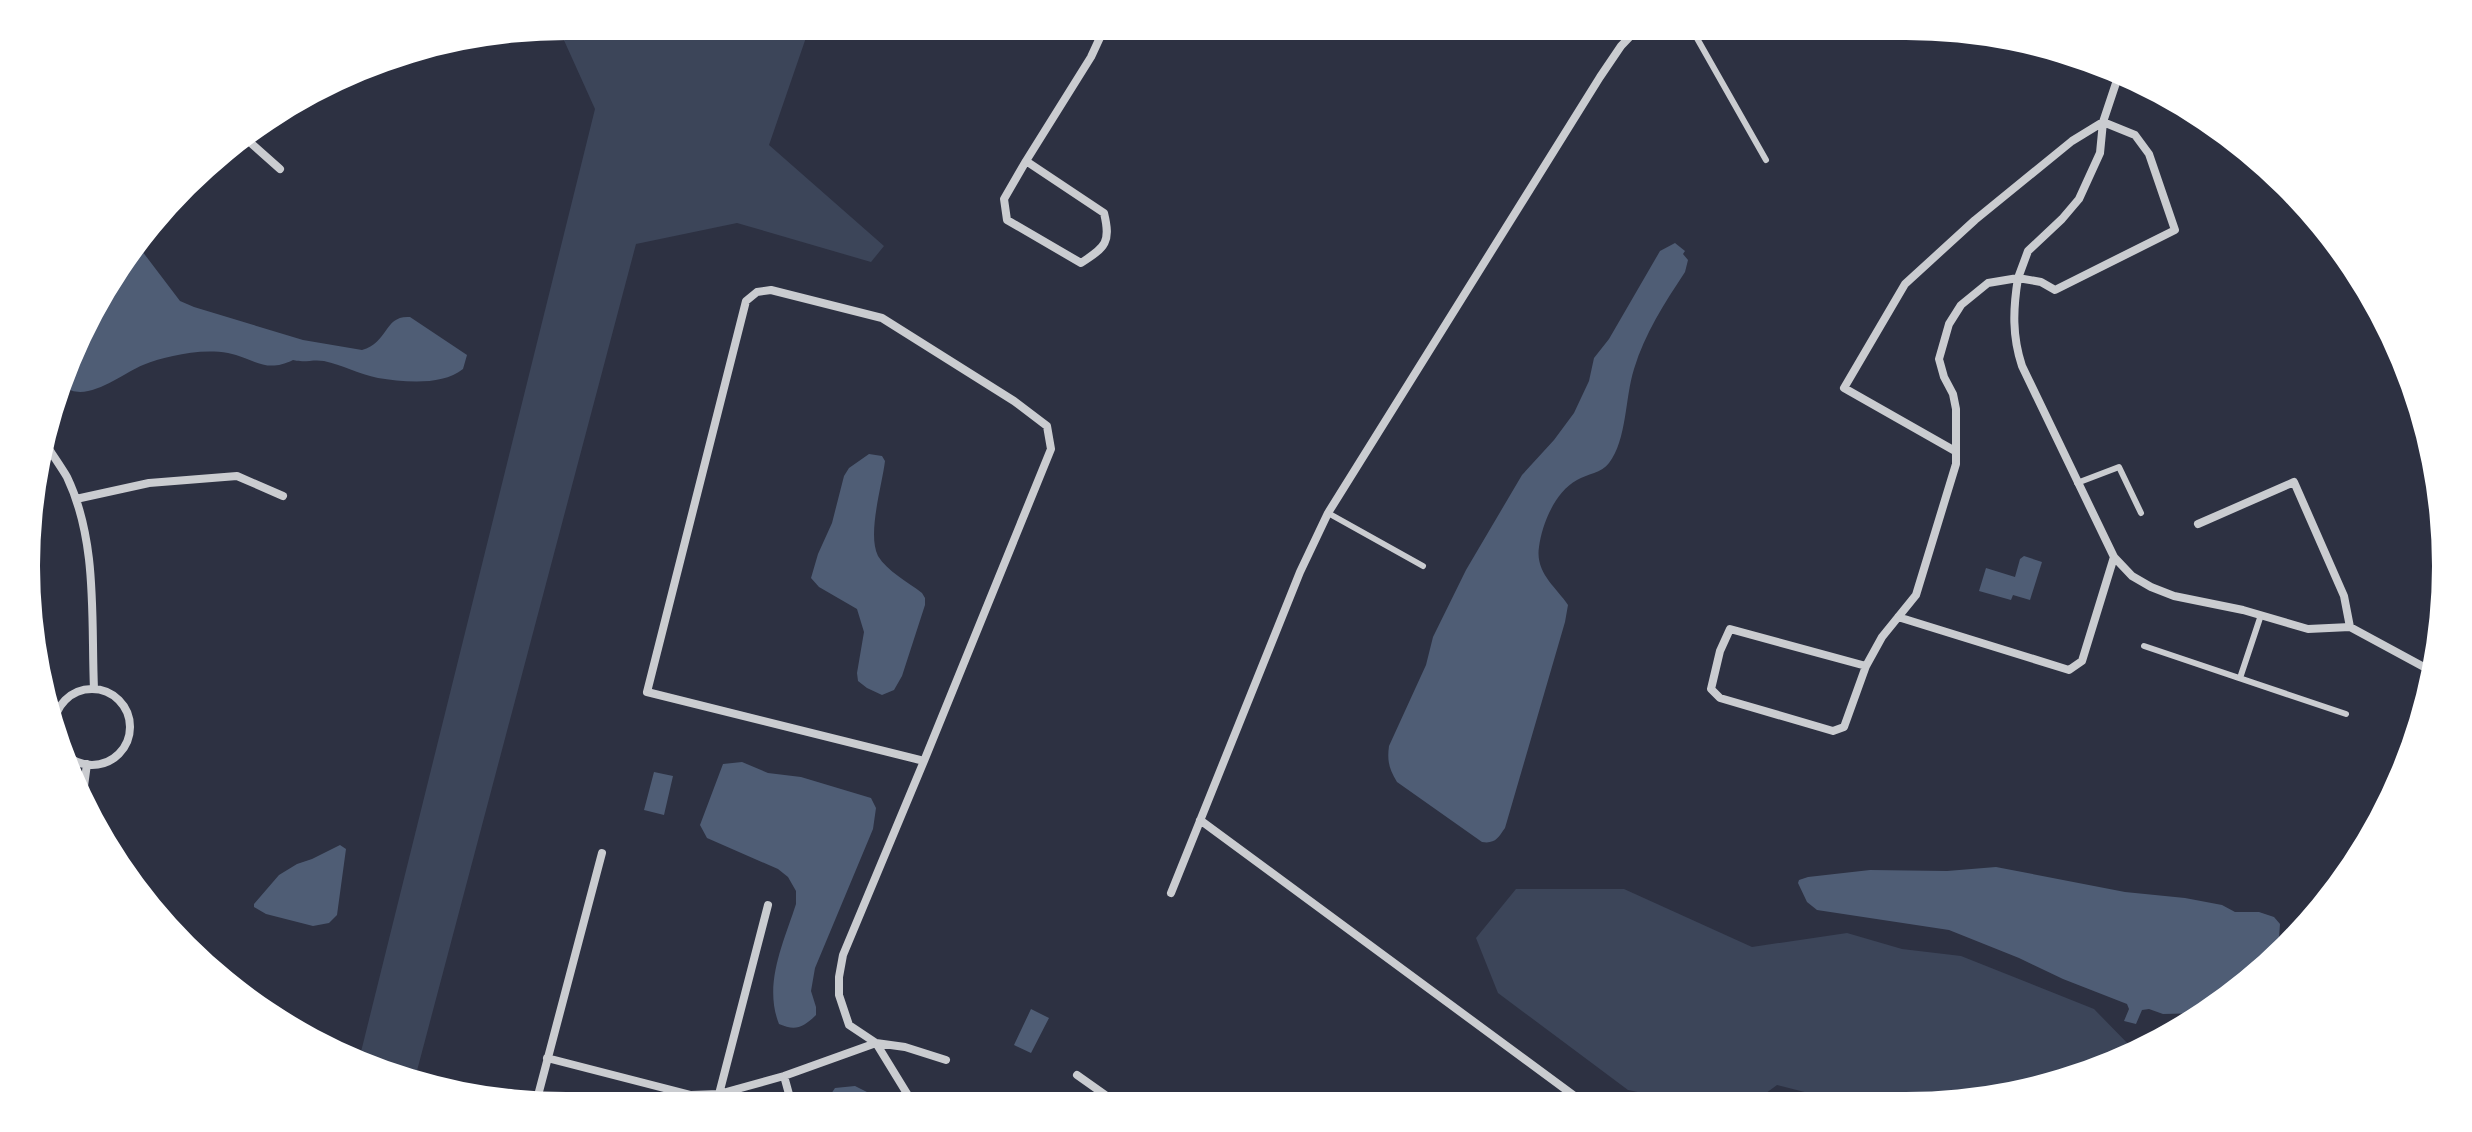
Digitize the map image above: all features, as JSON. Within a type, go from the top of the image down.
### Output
[{"type":"street","points":[[1026,161],[1104,213],[1109,232],[1100,251],[1081,263],[1007,220],[1004,199],[1026,161],[1091,57],[1096,40]]},
{"type":"street","points":[[1171,893],[1300,572],[1328,513],[1600,77],[1627,40]]},
{"type":"street","points":[[2116,84],[2103,122],[2100,153],[2079,199],[2028,251],[2018,278],[2013,320],[2015,345],[2022,366],[2114,557],[2132,576],[2174,596],[2308,629],[2350,627],[2422,666]]},
{"type":"street","points":[[1866,666],[1730,629],[1720,651],[1711,689],[1720,698],[1833,731],[1844,727],[1866,666],[1882,637],[1916,595],[1956,464],[1956,409],[1939,359],[1946,333],[1961,305],[1988,283],[2018,278],[2041,282],[2055,290],[2175,230],[2149,154],[2135,135],[2103,122]]},
{"type":"street","points":[[1955,451],[1844,388],[1905,284],[1975,220],[2072,141],[2103,122]]},
{"type":"street","points":[[252,144],[280,169]]},
{"type":"street","points":[[906,1092],[876,1043],[849,1025],[839,995],[843,955],[924,761],[1051,449],[1047,426],[1014,401],[882,318],[771,290],[757,292],[746,301],[647,692],[924,761]]},
{"type":"street","points":[[52,454],[66,476],[84,527],[89,561],[94,689]]},
{"type":"street","points":[[76,499],[149,483],[237,476],[283,496]]},
{"type":"street","points":[[2198,524],[2294,482],[2344,596],[2350,627]]},
{"type":"street","points":[[1898,617],[2069,670],[2082,661],[2114,557]]},
{"type":"street","points":[[60,707],[70,695],[94,689],[117,698],[129,718],[130,730],[120,752],[110,760],[87,764],[77,760]]},
{"type":"street","points":[[85,779],[87,764]]},
{"type":"street","points":[[1200,820],[1569,1092]]},
{"type":"street","points":[[539,1091],[602,853]]},
{"type":"street","points":[[720,1092],[768,905]]},
{"type":"street","points":[[726,1092],[784,1076],[876,1043],[905,1047],[946,1060]]},
{"type":"street","points":[[547,1058],[679,1092]]},
{"type":"street","points":[[1077,1075],[1101,1092]]},
{"type":"street","points":[[784,1076],[788,1092]]},
{"type":"lane","points":[[1698,40],[1766,160]]},
{"type":"lane","points":[[2077,483],[2119,467],[2141,513]]},
{"type":"lane","points":[[1328,513],[1423,566]]},
{"type":"lane","points":[[2240,678],[2261,615]]},
{"type":"lane","points":[[2144,646],[2346,714]]},
{"type":"shaded area","points":[[564,40],[805,40],[769,145],[884,246],[871,262],[737,223],[636,244],[417,1070],[361,1050],[595,109]]},
{"type":"shaded area","points":[[1675,243],[1685,251],[1683,254],[1688,260],[1685,272],[1638,356],[1615,454],[1602,469],[1577,480],[1562,492],[1543,529],[1539,547],[1540,564],[1568,605],[1565,622],[1505,828],[1493,841],[1482,842],[1397,782],[1389,765],[1389,746],[1426,665],[1433,637],[1466,570],[1522,475],[1574,413],[1589,381],[1594,358],[1609,339],[1660,251]]},
{"type":"shaded area","points":[[144,253],[180,301],[194,307],[303,340],[362,350],[377,341],[395,320],[410,317],[467,355],[463,369],[445,378],[399,381],[378,378],[324,361],[293,360],[275,366],[228,353],[200,352],[150,362],[104,386],[82,392],[71,390],[94,333]]},
{"type":"shaded area","points":[[869,454],[882,456],[885,461],[874,535],[878,556],[925,598],[902,676],[894,690],[882,695],[858,681],[864,632],[857,609],[819,587],[811,578],[832,523],[844,476],[849,468]]},
{"type":"shaded area","points":[[2024,556],[2042,562],[2030,600],[2013,595],[2011,600],[1979,591],[1986,568],[2015,577],[2020,559]]},
{"type":"shaded area","points":[[742,762],[768,773],[801,777],[871,798],[876,808],[873,829],[815,968],[811,991],[816,1015],[799,1027],[779,1024],[773,994],[777,963],[796,904],[796,891],[788,877],[778,869],[707,838],[700,825],[723,764]]},
{"type":"shaded area","points":[[654,772],[673,776],[664,815],[644,810]]},
{"type":"shaded area","points":[[340,845],[346,849],[337,915],[329,923],[313,926],[266,914],[254,907],[279,875]]},
{"type":"shaded area","points":[[1996,867],[2125,892],[2185,898],[2222,905],[2235,912],[2259,912],[2274,917],[2280,924],[2279,937],[2226,983],[2182,1014],[2142,1010],[2136,1024],[2124,1021],[2129,1009],[2127,1004],[1949,930],[1817,910],[1807,902],[1798,883],[1808,877],[1870,870],[1947,871]]},
{"type":"shaded area","points":[[1516,889],[1624,889],[1752,947],[1847,933],[1902,949],[1961,956],[2094,1009],[2127,1043],[2042,1074],[2009,1082],[1940,1091],[1805,1092],[1777,1085],[1768,1092],[1638,1092],[1628,1090],[1498,993],[1476,938]]},
{"type":"shaded area","points":[[1031,1009],[1049,1018],[1031,1053],[1014,1045]]},
{"type":"shaded area","points":[[855,1086],[867,1092],[832,1092],[835,1088]]}]
